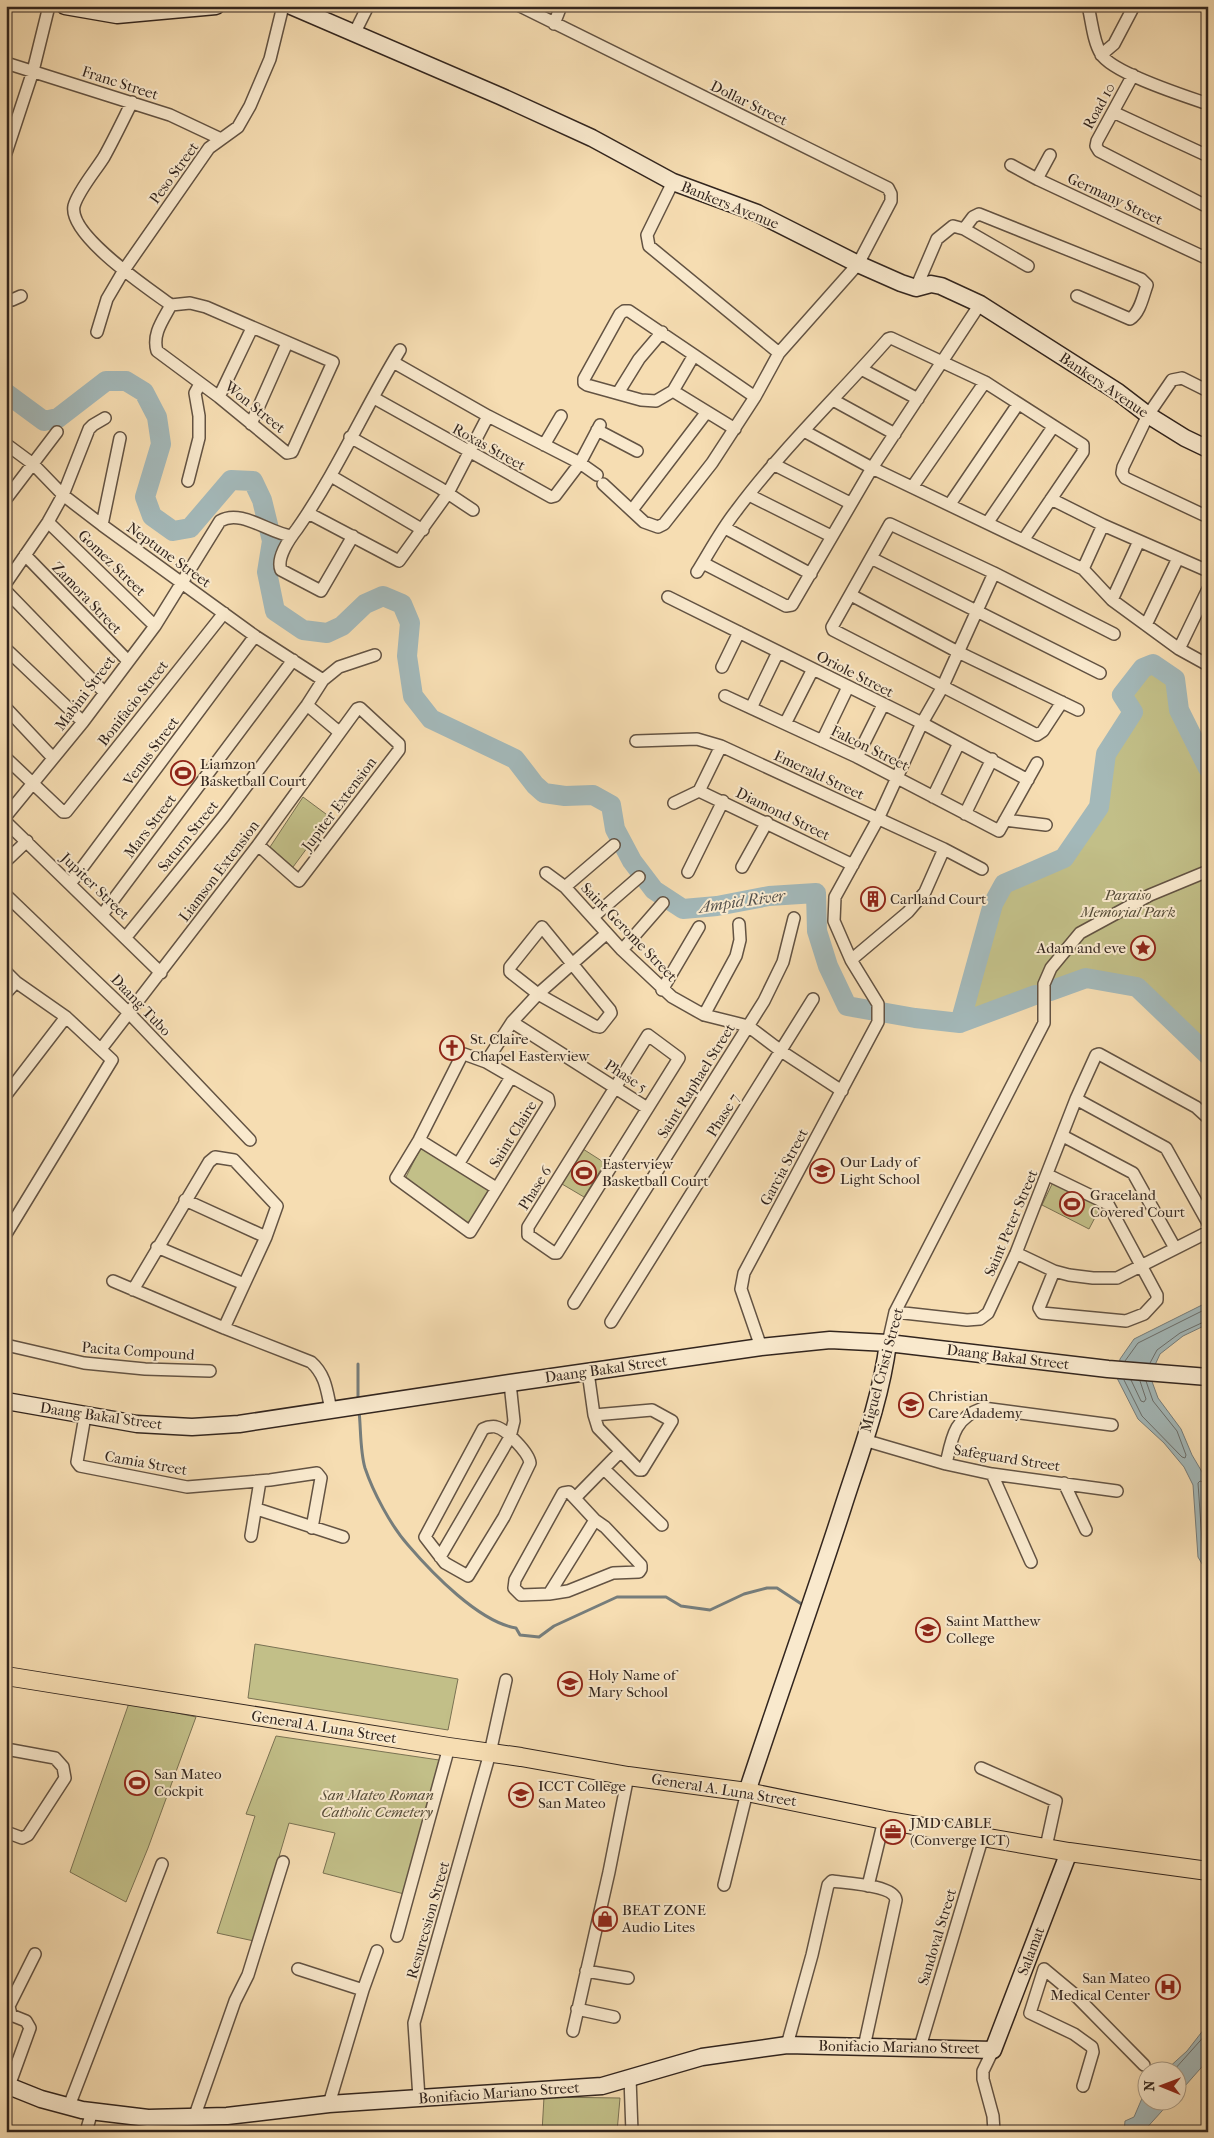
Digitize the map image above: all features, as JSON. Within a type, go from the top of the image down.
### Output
[{"type":"main road","name":"General A. Luna Street","points":[[6,1676],[490,1752],[628,1776],[746,1792],[884,1820],[1069,1852],[1206,1870]]},
{"type":"street","points":[[6,153],[33,71],[49,6]]},
{"type":"street","points":[[65,6],[117,15],[216,6]]},
{"type":"street","name":"Peso Street","points":[[96,332],[107,299],[124,270],[208,148],[238,127],[250,106],[270,59],[284,6]]},
{"type":"street","name":"Bankers Avenue","points":[[291,6],[355,32],[592,138],[673,182],[757,213],[858,264],[916,288],[931,284],[941,286],[980,304],[1118,392],[1148,415],[1185,438],[1208,449]]},
{"type":"street","points":[[355,32],[368,6]]},
{"type":"street","name":"Dollar Street","points":[[520,6],[888,188],[891,194],[891,202],[858,264]]},
{"type":"street","points":[[554,24],[561,6]]},
{"type":"street","points":[[1088,6],[1097,44],[1101,55],[1108,63],[1133,75],[1208,104]]},
{"type":"street","points":[[1101,55],[1114,44],[1134,6]]},
{"type":"street","name":"Franc Street","points":[[6,63],[170,115],[221,139]]},
{"type":"street","name":"Road 10","points":[[1133,75],[1096,146],[1099,151],[1208,207]]},
{"type":"street","points":[[132,102],[104,156],[74,206],[76,218],[86,236],[101,252],[171,305],[190,303],[206,307],[287,343],[251,424]]},
{"type":"street","points":[[1113,112],[1208,156]]},
{"type":"street","points":[[1037,179],[1050,155]]},
{"type":"street","name":"Germany Street","points":[[1011,165],[1208,259]]},
{"type":"street","points":[[673,182],[648,235],[649,246],[779,353]]},
{"type":"street","points":[[964,229],[973,217],[980,214],[990,217],[1141,279],[1147,286],[1140,307],[1130,319],[1077,296]]},
{"type":"street","points":[[916,288],[937,239],[953,226],[964,229],[1028,266]]},
{"type":"street","points":[[392,362],[488,416],[580,463],[600,479],[632,510],[652,526],[658,527],[664,524],[712,463],[755,397],[779,353],[858,264]]},
{"type":"street","points":[[6,300],[12,300],[21,296]]},
{"type":"street","points":[[980,304],[942,361],[895,434],[872,468],[850,503],[792,606],[788,607],[700,567],[725,528],[773,464],[888,339],[891,338],[942,361],[984,382],[1083,445],[1084,448],[1024,539]]},
{"type":"street","name":"Won Street","points":[[171,305],[156,334],[155,343],[157,351],[220,397],[287,453],[292,452],[332,366],[330,360],[299,346],[287,343]]},
{"type":"street","points":[[694,356],[673,390],[656,401],[641,400],[587,385],[584,379],[620,314],[624,311],[629,311],[755,397]]},
{"type":"street","points":[[220,397],[252,328]]},
{"type":"street","points":[[618,393],[640,359],[662,332]]},
{"type":"street","points":[[353,536],[320,591],[281,570],[281,558],[292,536],[331,476],[350,437],[400,350]]},
{"type":"street","points":[[861,369],[918,399]]},
{"type":"street","points":[[1208,390],[1182,378],[1172,380],[1148,415],[1123,467],[1122,473],[1125,478],[1208,518]]},
{"type":"street","points":[[913,486],[984,382]]},
{"type":"street","points":[[188,481],[199,438],[199,416],[195,393],[200,384]]},
{"type":"street","points":[[673,390],[706,413],[735,429]]},
{"type":"street","name":"Roxas Street","points":[[374,398],[469,453],[551,497],[555,496],[580,463]]},
{"type":"street","points":[[833,400],[895,434]]},
{"type":"street","points":[[950,504],[1018,404]]},
{"type":"street","points":[[632,510],[706,413]]},
{"type":"street","points":[[308,513],[398,561],[423,530],[448,493],[488,416]]},
{"type":"street","points":[[544,445],[561,416]]},
{"type":"street","points":[[6,583],[48,522],[63,495],[89,429],[92,425],[105,418]]},
{"type":"street","points":[[988,522],[1053,427]]},
{"type":"street","points":[[580,463],[598,428],[637,451]]},
{"type":"street","points":[[804,431],[872,468],[1024,539],[1083,569],[1112,600],[1180,649],[1208,665]]},
{"type":"street","points":[[6,499],[57,432]]},
{"type":"street","points":[[350,437],[474,510]]},
{"type":"street","points":[[102,525],[120,438]]},
{"type":"street","name":"Neptune Street","points":[[6,444],[33,464],[63,495],[102,525],[256,636],[323,680]]},
{"type":"street","points":[[773,464],[850,503]]},
{"type":"street","points":[[331,476],[423,530]]},
{"type":"street","points":[[749,495],[831,536]]},
{"type":"street","points":[[1051,499],[1103,525],[1208,571]]},
{"type":"street","name":"Mabini Street","points":[[6,816],[83,722],[155,626],[220,521],[230,517],[253,521],[292,536]]},
{"type":"street","name":"Gomez Street","points":[[48,522],[155,626]]},
{"type":"street","points":[[1062,702],[1043,731],[1037,735],[942,688],[833,630],[832,627],[890,524],[994,573],[1114,634]]},
{"type":"street","points":[[1083,569],[1103,525]]},
{"type":"street","points":[[725,528],[811,574]]},
{"type":"street","points":[[1112,600],[1139,541]]},
{"type":"street","name":"Zamora Street","points":[[25,555],[128,661]]},
{"type":"street","points":[[871,558],[1100,673]]},
{"type":"street","points":[[1146,625],[1178,558]]},
{"type":"street","points":[[944,849],[925,892],[908,912],[851,960],[834,921],[834,897],[854,865],[878,819],[922,723],[942,688],[994,573]]},
{"type":"street","points":[[1180,649],[1208,588]]},
{"type":"street","points":[[6,591],[104,692]]},
{"type":"street","points":[[850,595],[958,652],[1078,710]]},
{"type":"street","name":"Oriole Street","points":[[668,597],[922,723],[1028,780]]},
{"type":"street","name":"Bonifacio Street","points":[[33,785],[63,812],[66,812],[224,613]]},
{"type":"street","points":[[722,667],[739,632]]},
{"type":"street","name":"Venus Street","points":[[70,884],[256,636]]},
{"type":"street","points":[[6,649],[83,722]]},
{"type":"street","points":[[752,708],[778,652]]},
{"type":"street","points":[[323,680],[339,667],[375,654]]},
{"type":"street","name":"Mars Street","points":[[102,915],[293,660]]},
{"type":"street","points":[[786,722],[812,669]]},
{"type":"street","name":"Saturn Street","points":[[126,937],[224,816],[307,705],[323,680]]},
{"type":"street","points":[[822,741],[848,687]]},
{"type":"street","name":"Falcon Street","points":[[725,696],[786,722],[897,777],[965,814],[1003,825],[1046,825]]},
{"type":"street","points":[[307,705],[339,732]]},
{"type":"street","points":[[857,757],[883,705]]},
{"type":"street","points":[[6,708],[53,758]]},
{"type":"street","name":"Liamson Extension","points":[[101,1049],[258,845],[339,732],[359,708]]},
{"type":"street","name":"Jupiter Extension","points":[[258,845],[299,881],[398,750],[399,744],[359,708]]},
{"type":"street","name":"Emerald Street","points":[[636,740],[697,739],[721,746],[944,849],[982,869]]},
{"type":"street","points":[[933,797],[959,743]]},
{"type":"street","points":[[674,803],[699,791],[721,746]]},
{"type":"street","points":[[6,758],[33,785]]},
{"type":"street","points":[[965,814],[992,759]]},
{"type":"street","points":[[1003,825],[1037,763]]},
{"type":"street","name":"Diamond Street","points":[[699,791],[768,822],[854,865]]},
{"type":"street","points":[[688,872],[722,801]]},
{"type":"street","name":"Jupiter Street","points":[[6,822],[161,972]]},
{"type":"street","points":[[742,867],[768,822]]},
{"type":"street","points":[[6,861],[27,841]]},
{"type":"street","points":[[565,887],[614,845]]},
{"type":"street","name":"Miguel Cristi Street","points":[[746,1792],[864,1440],[884,1374],[895,1312],[1044,1023],[1044,984],[1051,968],[1080,933],[1150,895],[1208,871]]},
{"type":"street","name":"Saint Gerome Street","points":[[546,873],[565,887],[606,934],[662,990],[704,1015],[748,1026]]},
{"type":"street","points":[[593,917],[639,877]]},
{"type":"street","name":"Daang Tubo","points":[[6,895],[128,1012],[250,1140]]},
{"type":"street","points":[[622,950],[663,903]]},
{"type":"street","name":"Saint Raphael Street","points":[[574,1303],[764,1002],[783,962],[794,918]]},
{"type":"street","points":[[704,1015],[736,956],[740,940],[740,924]]},
{"type":"street","points":[[662,990],[698,927]]},
{"type":"street","points":[[540,928],[544,928],[573,962],[610,1010],[611,1013],[600,1027],[538,994],[509,970],[540,928]]},
{"type":"street","points":[[486,1062],[512,1022],[538,994],[606,934]]},
{"type":"street","name":"Garcia Street","points":[[761,1348],[742,1289],[744,1273],[878,1022],[878,1004],[851,960]]},
{"type":"street","points":[[6,972],[16,982],[66,1017],[112,1060],[6,1234]]},
{"type":"street","points":[[6,993],[16,982]]},
{"type":"street","name":"Phase 7","points":[[611,1322],[813,999]]},
{"type":"street","points":[[6,1095],[66,1017]]},
{"type":"street","name":"Phase 5","points":[[512,1022],[647,1108]]},
{"type":"street","points":[[748,1026],[781,1051],[842,1091]]},
{"type":"street","name":"Phase 6","points":[[648,1034],[679,1058],[557,1253],[554,1253],[528,1235],[528,1227],[615,1087],[648,1034]]},
{"type":"street","name":"Saint Claire","points":[[464,1054],[486,1062],[548,1098],[549,1104],[496,1188],[459,1163],[419,1140],[462,1055],[464,1054]]},
{"type":"street","name":"Saint Peter Street","points":[[895,1312],[966,1320],[980,1318],[992,1308],[1048,1174],[1076,1099],[1096,1055],[1099,1054],[1196,1107],[1208,1118]]},
{"type":"street","points":[[459,1163],[511,1077]]},
{"type":"street","points":[[1076,1099],[1166,1148],[1208,1223]]},
{"type":"street","points":[[1063,1136],[1133,1173],[1175,1248]]},
{"type":"street","points":[[419,1140],[396,1176],[397,1180],[469,1232],[472,1231],[496,1188]]},
{"type":"street","points":[[133,1290],[184,1200],[212,1159],[219,1157],[234,1160],[277,1204],[266,1237],[224,1328]]},
{"type":"street","points":[[1048,1174],[1108,1204],[1156,1294],[1157,1300],[1144,1314],[1126,1321],[1041,1312],[1039,1308],[1054,1271]]},
{"type":"street","points":[[184,1200],[266,1237]]},
{"type":"street","points":[[1016,1253],[1054,1271],[1069,1275],[1105,1279],[1117,1278],[1208,1232]]},
{"type":"street","points":[[157,1247],[244,1284]]},
{"type":"street","points":[[113,1281],[311,1362],[320,1370],[324,1378],[331,1410]]},
{"type":"street","name":"Daang Bakal Street","points":[[6,1401],[137,1424],[192,1427],[239,1424],[510,1383],[830,1340],[888,1343],[1108,1369],[1208,1377]]},
{"type":"street","name":"Pacita Compound","points":[[6,1345],[84,1364],[145,1369],[210,1371]]},
{"type":"street","points":[[588,1372],[594,1415],[598,1428],[639,1470],[642,1470],[672,1423],[671,1419],[652,1410],[594,1415]]},
{"type":"street","points":[[440,1557],[510,1437],[514,1421],[510,1383]]},
{"type":"street","points":[[946,1464],[952,1436],[963,1418],[970,1412],[983,1408],[1112,1425]]},
{"type":"street","name":"Camia Street","points":[[84,1416],[77,1462],[80,1466],[187,1487],[260,1481],[317,1473],[320,1475],[312,1528]]},
{"type":"street","points":[[497,1427],[510,1437],[525,1452],[530,1463],[504,1517],[470,1575],[464,1576],[440,1557],[426,1541],[425,1533],[483,1429],[497,1427]]},
{"type":"street","name":"Safeguard Street","points":[[864,1440],[946,1464],[992,1474],[1117,1492]]},
{"type":"street","points":[[575,1498],[620,1452]]},
{"type":"street","points":[[604,1469],[662,1525]]},
{"type":"street","points":[[992,1474],[1031,1562]]},
{"type":"street","points":[[251,1536],[257,1509],[260,1481]]},
{"type":"street","points":[[1064,1483],[1086,1530]]},
{"type":"street","points":[[569,1492],[595,1520],[641,1565],[639,1572],[613,1573],[568,1592],[522,1595],[514,1588],[515,1580],[563,1493],[569,1492]]},
{"type":"street","points":[[257,1509],[342,1537]]},
{"type":"street","points":[[549,1594],[595,1520]]},
{"type":"street","name":"Resurecsion Street","points":[[419,2098],[414,2023],[490,1752],[506,1680]]},
{"type":"street","points":[[397,1936],[449,1747]]},
{"type":"street","points":[[6,1748],[55,1758],[64,1767],[65,1778],[28,1835],[22,1838],[6,1832]]},
{"type":"street","points":[[982,1768],[1056,1801],[1046,1847]]},
{"type":"street","points":[[573,2031],[609,1872],[628,1776]]},
{"type":"street","points":[[724,1885],[746,1792]]},
{"type":"street","points":[[868,1886],[884,1820]]},
{"type":"street","name":"Sandoval Street","points":[[920,2047],[983,1836]]},
{"type":"street","name":"Salamat","points":[[993,2050],[1069,1852]]},
{"type":"street","points":[[195,2115],[236,2001],[248,1975],[283,1862]]},
{"type":"street","points":[[69,2106],[162,1864]]},
{"type":"street","points":[[787,2045],[812,1955],[828,1885],[832,1881],[868,1886],[891,1892],[895,1895],[896,1900],[864,2047]]},
{"type":"street","points":[[329,2104],[363,1990],[377,1951]]},
{"type":"street","points":[[8,2085],[30,2028],[26,2021],[11,2015],[9,2006],[35,1954]]},
{"type":"street","points":[[1027,1960],[1044,1969],[1074,1994],[1139,2060]]},
{"type":"street","points":[[298,1969],[363,1990]]},
{"type":"street","points":[[1044,1969],[1030,2013],[1074,2034],[1092,2047],[1093,2052],[1083,2086]]},
{"type":"street","points":[[586,1972],[628,1978]]},
{"type":"street","points":[[577,2009],[614,2017]]},
{"type":"street","name":"Bonifacio Mariano Street","points":[[8,2085],[41,2098],[92,2111],[148,2118],[195,2115],[227,2116],[329,2104],[602,2086],[702,2058],[787,2045],[993,2050]]},
{"type":"street","points":[[993,2050],[983,2071],[983,2079],[993,2116],[994,2132]]},
{"type":"street","points":[[630,2078],[632,2132]]},
{"type":"street","points":[[86,2132],[92,2111]]},
{"type":"green space","name":"Paraiso Memorial Park","points":[[1153,664],[1175,679],[1179,710],[1208,768],[1208,1055],[1137,987],[1086,978],[960,1023],[993,904],[1004,884],[1064,858],[1099,807],[1106,754],[1133,712],[1122,695],[1143,668]]},
{"type":"green space","points":[[303,797],[330,817],[293,867],[270,847]]},
{"type":"green space","points":[[421,1147],[491,1191],[469,1225],[404,1181]]},
{"type":"green space","name":"Easterview Basketball Court","points":[[583,1149],[605,1163],[584,1197],[562,1184]]},
{"type":"green space","name":"Graceland Covered Court","points":[[1054,1180],[1102,1204],[1089,1229],[1042,1205]]},
{"type":"green space","points":[[255,1644],[458,1679],[448,1730],[248,1698]]},
{"type":"green space","name":"San Mateo Cockpit","points":[[129,1703],[196,1717],[126,1902],[70,1872]]},
{"type":"green space","name":"San Mateo Roman Catholic Cemetery","points":[[276,1736],[439,1760],[408,1895],[323,1873],[335,1833],[289,1823],[254,1941],[217,1933],[255,1816],[246,1814]]},
{"type":"green space","points":[[544,2097],[620,2098],[617,2132],[542,2132]]},
{"type":"water","points":[[1208,1302],[1208,1324],[1183,1336],[1160,1354],[1150,1376],[1158,1398],[1181,1429],[1192,1455],[1208,1482],[1208,1574],[1198,1557],[1193,1485],[1184,1467],[1164,1443],[1138,1419],[1117,1378],[1120,1359],[1134,1339]]},
{"type":"water","points":[[1208,2024],[1208,2060],[1186,2085],[1186,2060],[1177,2060],[1187,2051]]},
{"type":"water","points":[[1137,2110],[1163,2110],[1143,2132],[1124,2132],[1125,2121],[1134,2117]]},
{"type":"waterway","name":"Ampid River","points":[[6,393],[44,421],[58,418],[106,381],[126,381],[144,392],[157,417],[161,444],[145,497],[152,516],[173,531],[190,528],[231,480],[253,481],[262,500],[272,541],[267,572],[275,611],[303,630],[327,633],[342,626],[365,604],[383,596],[402,604],[410,623],[407,656],[413,696],[431,719],[515,759],[535,785],[544,793],[565,796],[593,795],[611,805],[615,829],[632,861],[654,890],[683,909],[717,906],[769,896],[816,893],[817,931],[828,966],[847,1006],[915,1018],[960,1023],[1035,995]]},
{"type":"waterway","points":[[960,1023],[993,904],[1004,884],[1064,858],[1099,807],[1106,754],[1133,712],[1122,695],[1143,668],[1153,664],[1175,679],[1179,710],[1208,768]]},
{"type":"waterway","name":"Ampid River","points":[[1050,991],[1086,978],[1137,987],[1208,1055]]},
{"type":"waterway","points":[[358,1364],[358,1402]]},
{"type":"waterway","points":[[359,1411],[361,1447],[365,1468],[383,1508],[395,1528],[430,1569],[457,1595],[487,1616],[502,1624],[516,1628],[520,1635],[539,1637],[554,1626],[617,1597],[666,1597],[681,1606],[710,1610],[744,1594],[767,1588],[777,1588],[803,1605]]},
{"type":"place","name":"Liamzon Basketball Court","points":[[183,773]]},
{"type":"place","name":"Carlland Court","points":[[873,899]]},
{"type":"place","name":"Adam and eve","points":[[1143,948]]},
{"type":"place","name":"St. Claire Chapel Easterview","points":[[452,1048]]},
{"type":"place","name":"Our Lady of Light School","points":[[822,1171]]},
{"type":"place","name":"Easterview Basketball Court","points":[[584,1173]]},
{"type":"place","name":"Graceland Covered Court","points":[[1072,1204]]},
{"type":"place","name":"Christian Care Adademy","points":[[911,1405]]},
{"type":"place","name":"Saint Matthew College","points":[[928,1630]]},
{"type":"place","name":"Holy Name of Mary School","points":[[570,1684]]},
{"type":"place","name":"San Mateo Cockpit","points":[[137,1783]]},
{"type":"place","name":"ICCT College San Mateo","points":[[521,1795]]},
{"type":"place","name":"JMD CABLE (Converge ICT)","points":[[893,1832]]},
{"type":"place","name":"BEAT ZONE Audio Lites","points":[[605,1919]]},
{"type":"place","name":"San Mateo Medical Center","points":[[1168,1987]]}]
